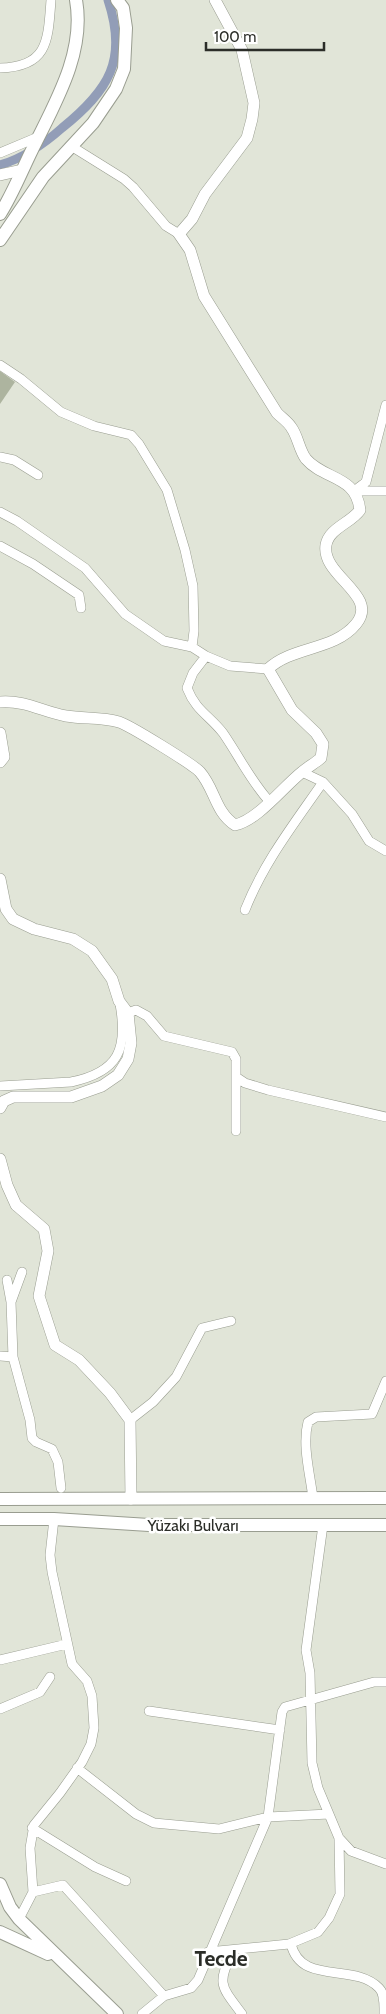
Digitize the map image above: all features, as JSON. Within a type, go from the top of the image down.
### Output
[{"type":"main road","points":[[0,214],[30,156],[70,64],[79,22],[76,0]]},
{"type":"main road","points":[[0,240],[43,177],[93,123],[116,89],[124,68],[126,28],[122,8],[117,0]]},
{"type":"main road","name":"Yüzakı Bulvarı","points":[[0,1499],[386,1498]]},
{"type":"main road","name":"Yüzakı Bulvarı","points":[[0,1519],[54,1519],[149,1526],[386,1526]]},
{"type":"main road","points":[[1,1890],[19,1919],[117,2014]]},
{"type":"main road","points":[[0,1932],[58,1958]]},
{"type":"street","points":[[0,68],[15,68],[34,62],[42,51],[49,22],[51,0]]},
{"type":"street","points":[[179,234],[192,219],[205,194],[247,138],[252,119],[254,103],[242,50],[215,0]]},
{"type":"street","points":[[0,153],[37,139]]},
{"type":"street","points":[[0,512],[85,568],[125,614],[164,641],[192,647],[206,656],[230,666],[268,669],[286,656],[331,641],[357,623],[362,608],[358,595],[337,574],[328,558],[326,545],[331,534],[355,518],[360,510],[354,491],[341,480],[307,460],[292,428],[278,413],[204,296],[190,250],[179,234],[166,226],[152,212],[133,187],[71,146]]},
{"type":"street","points":[[0,175],[22,170]]},
{"type":"street","points":[[0,365],[21,378],[61,412],[94,426],[131,435],[139,444],[167,490],[185,550],[193,586],[194,631],[192,647]]},
{"type":"street","points":[[354,491],[366,482],[386,405]]},
{"type":"street","points":[[0,457],[14,460],[38,475]]},
{"type":"street","points":[[354,491],[386,491]]},
{"type":"street","points":[[0,546],[33,564],[79,595],[81,608]]},
{"type":"street","points":[[206,656],[193,673],[187,688],[193,704],[223,733],[255,786],[269,801]]},
{"type":"street","points":[[0,702],[34,705],[66,716],[100,718],[121,722],[199,770],[225,818],[235,825],[243,823],[321,758],[323,744],[316,733],[292,710],[268,669]]},
{"type":"street","points":[[0,733],[4,757],[0,762]]},
{"type":"street","points":[[302,772],[322,782],[352,814],[369,841],[386,851]]},
{"type":"street","points":[[245,910],[256,882],[276,846],[322,782]]},
{"type":"street","points":[[0,879],[6,909],[13,918],[34,929],[73,939],[92,950],[112,979],[122,1017],[122,1037],[119,1053],[113,1064],[80,1080],[71,1082],[0,1086]]},
{"type":"street","points":[[0,1108],[4,1101],[13,1097],[71,1097],[102,1086],[118,1075],[128,1059],[131,1043],[128,1013],[119,1001]]},
{"type":"street","points":[[128,1013],[136,1010],[147,1016],[164,1036],[232,1052],[236,1058],[236,1131]]},
{"type":"street","points":[[236,1077],[245,1083],[268,1090],[386,1117]]},
{"type":"street","points":[[0,1159],[7,1185],[16,1205],[44,1229],[48,1251],[39,1296],[55,1345],[79,1360],[110,1393],[130,1420],[131,1499]]},
{"type":"street","points":[[11,1302],[22,1272]]},
{"type":"street","points":[[7,1280],[11,1302],[13,1357],[30,1420],[32,1438],[52,1449],[58,1462],[61,1488]]},
{"type":"street","points":[[130,1420],[153,1402],[176,1377],[202,1328],[231,1321]]},
{"type":"street","points":[[0,1356],[13,1357]]},
{"type":"street","points":[[313,1498],[307,1448],[306,1429],[308,1422],[316,1417],[372,1414],[385,1387]]},
{"type":"street","points":[[19,1919],[33,1892],[30,1848],[32,1828],[38,1817],[60,1793],[77,1768],[91,1744],[94,1728],[92,1696],[87,1681],[72,1664],[67,1644],[50,1555],[54,1519]]},
{"type":"street","points":[[323,1525],[306,1650],[310,1672],[312,1764],[339,1838],[351,1851],[386,1864]]},
{"type":"street","points":[[0,1660],[67,1644]]},
{"type":"street","points":[[0,1709],[40,1692],[50,1677]]},
{"type":"street","points":[[142,2014],[164,1996],[191,1988],[198,1980],[208,1952],[268,1817],[282,1712],[285,1707],[374,1682],[386,1682]]},
{"type":"street","points":[[149,1711],[280,1730]]},
{"type":"street","points":[[77,1768],[113,1794],[136,1814],[154,1823],[219,1829],[268,1817],[329,1814]]},
{"type":"street","points":[[32,1828],[95,1866],[126,1881]]},
{"type":"street","points":[[208,1952],[291,1944],[318,1932],[329,1918],[340,1894],[339,1838]]},
{"type":"street","points":[[33,1892],[63,1886],[164,1996]]},
{"type":"street","points":[[291,1944],[293,1955],[311,1969],[360,1977],[379,1988],[384,2000],[384,2014]]},
{"type":"street","points":[[233,1951],[222,1974],[223,1987],[242,2014]]},
{"type":"green space","points":[[0,371],[15,382],[0,404]]},
{"type":"waterway","points":[[0,165],[33,150],[48,140],[78,114],[102,87],[115,57],[114,21],[108,0]]},
{"type":"district","name":"Tecde","points":[[221,1958]]}]
